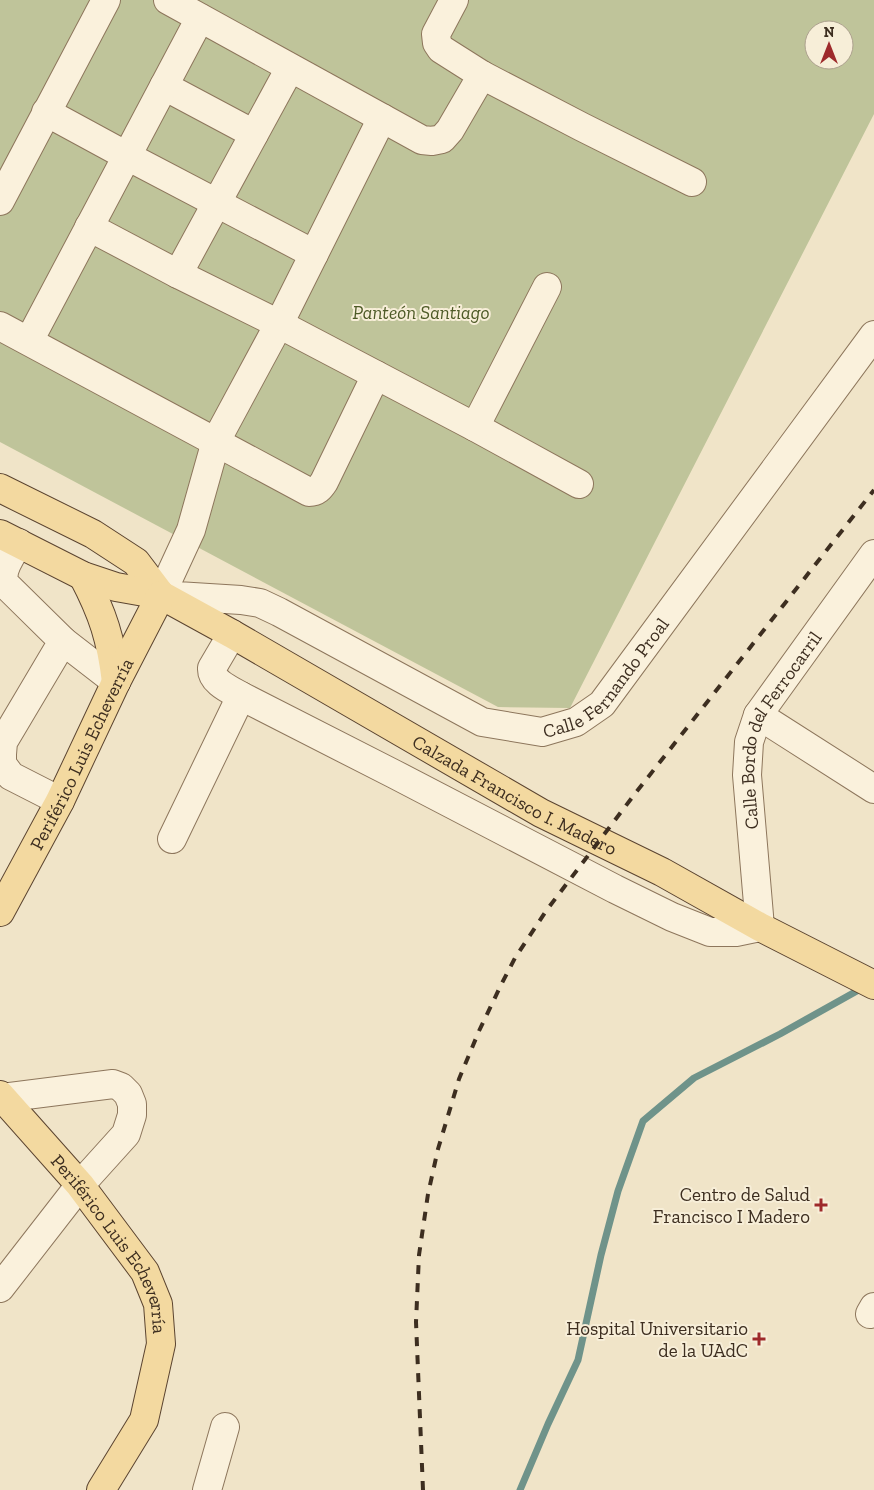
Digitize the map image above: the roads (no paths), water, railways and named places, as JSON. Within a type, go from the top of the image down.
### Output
[{"type":"main road","name":"Calzada Francisco I. Madero","points":[[0,488],[93,534],[136,562],[161,595]]},
{"type":"main road","name":"Calzada Francisco I. Madero","points":[[9,538],[83,576],[116,588],[161,595],[232,634],[541,813],[662,872],[760,927],[874,985]]},
{"type":"main road","points":[[83,576],[96,600],[106,626],[113,654],[116,682]]},
{"type":"main road","name":"Periférico Luis Echeverría","points":[[0,912],[60,802],[116,682],[161,595]]},
{"type":"main road","name":"Periférico Luis Echeverría","points":[[1,1096],[80,1185],[145,1272],[158,1304],[161,1344],[144,1420],[101,1490]]},
{"type":"street","points":[[0,201],[106,0]]},
{"type":"street","points":[[168,0],[422,140],[442,139],[450,130],[482,75]]},
{"type":"street","points":[[454,0],[436,34],[437,43],[441,49],[482,75],[692,182]]},
{"type":"street","points":[[29,341],[200,18]]},
{"type":"street","points":[[178,274],[290,68]]},
{"type":"street","points":[[164,86],[254,134]]},
{"type":"street","points":[[46,112],[314,254]]},
{"type":"street","points":[[161,595],[191,530],[216,441],[279,324],[382,118]]},
{"type":"street","points":[[90,227],[475,427],[579,484]]},
{"type":"street","points":[[475,427],[547,287]]},
{"type":"street","points":[[0,326],[309,492],[319,489],[324,482],[376,375]]},
{"type":"street","name":"Calle Fernando Proal","points":[[161,595],[240,600],[260,604],[279,612],[482,722],[542,732],[576,722],[602,704],[874,335]]},
{"type":"street","points":[[9,538],[1,578],[4,583],[63,641],[116,682]]},
{"type":"street","name":"Calle Bordo del Ferrocarril","points":[[760,927],[747,774],[749,742],[758,715],[874,554]]},
{"type":"street","points":[[232,634],[212,668],[212,673],[221,684],[241,696],[672,917],[710,932],[736,932],[760,927]]},
{"type":"street","points":[[60,802],[11,776],[2,764],[2,754],[3,742],[63,641]]},
{"type":"street","points":[[172,839],[241,696]]},
{"type":"street","points":[[758,715],[874,790]]},
{"type":"street","points":[[0,1288],[80,1185],[126,1134],[132,1115],[132,1104],[128,1094],[121,1087],[113,1084],[1,1096]]},
{"type":"street","points":[[207,1490],[225,1427]]},
{"type":"waterway","points":[[520,1490],[578,1360],[601,1255],[618,1191],[643,1121],[694,1078],[780,1034],[864,987]]},
{"type":"railway","points":[[423,1490],[416,1322],[419,1255],[428,1194],[438,1149],[459,1079],[479,1031],[515,958],[546,911],[634,795],[874,490]]},
{"type":"place","name":"Centro de Salud Francisco I Madero","points":[[821,1205]]},
{"type":"place","name":"Hospital Universitario de la UAdC","points":[[759,1339]]},
{"type":"park label","name":"Panteón Santiago","points":[[421,312]]}]
